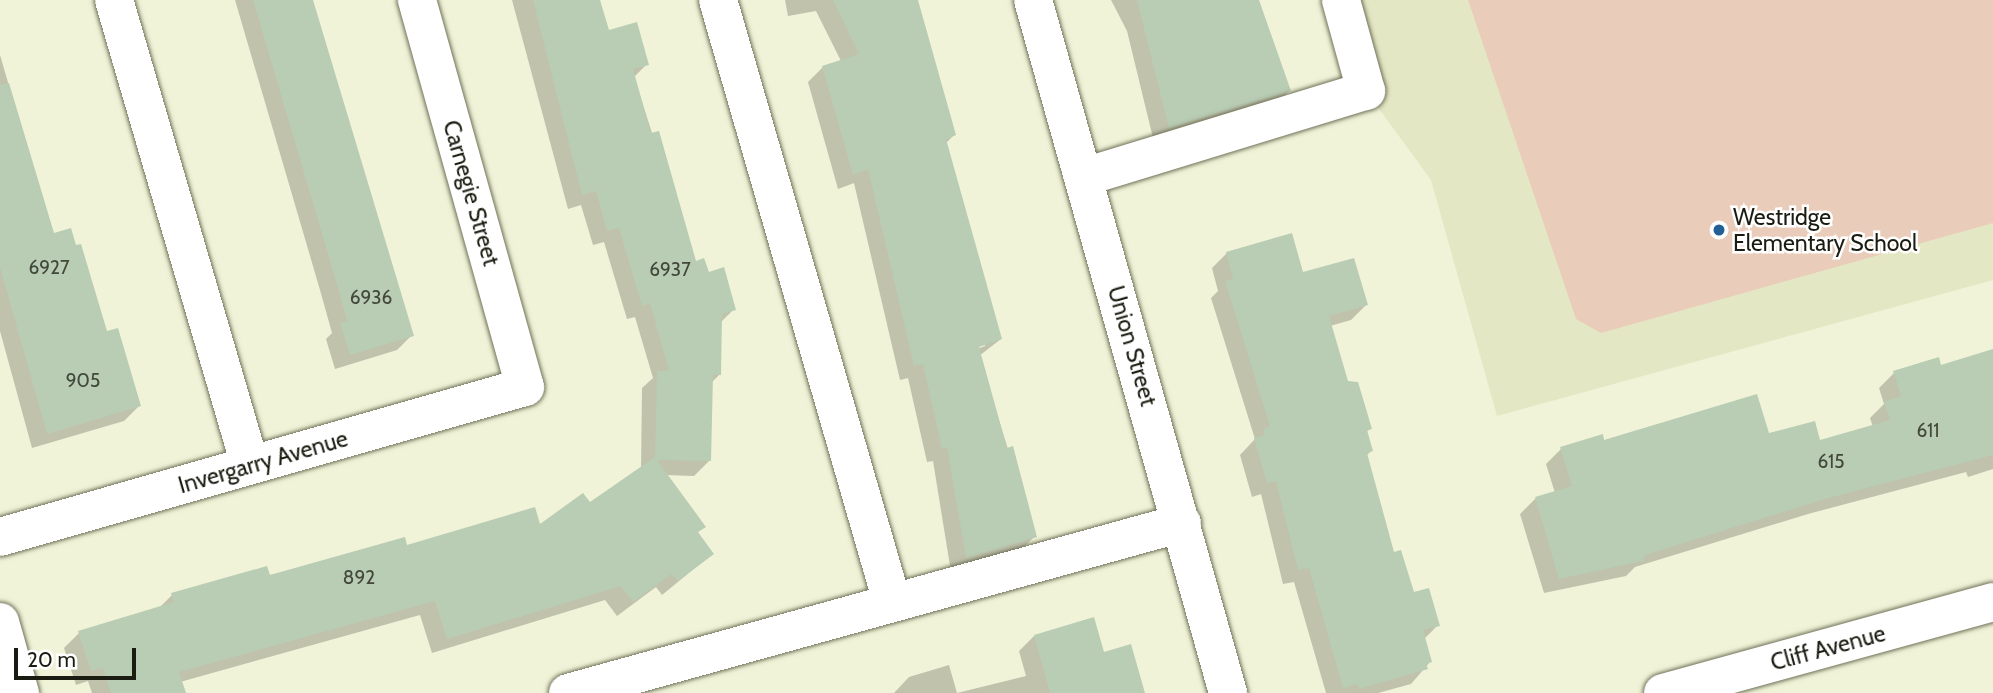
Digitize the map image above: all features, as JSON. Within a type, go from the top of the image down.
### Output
[{"type":"street","points":[[114,0],[250,465]]},
{"type":"street","name":"Carnegie Street","points":[[417,0],[525,387]]},
{"type":"street","points":[[718,0],[892,602]]},
{"type":"street","name":"Union Street","points":[[1033,0],[1228,693]]},
{"type":"street","points":[[1084,177],[1367,91],[1341,0]]},
{"type":"street","name":"Invergarry Avenue","points":[[0,537],[525,387]]},
{"type":"street","points":[[568,693],[1182,523]]},
{"type":"street","name":"Cliff Avenue","points":[[1663,693],[1993,602]]},
{"type":"street","points":[[0,622],[20,693]]},
{"type":"shaded area","name":"Westridge Elementary School","points":[[1341,0],[1993,0],[1993,280],[1497,416],[1431,180],[1366,91]]},
{"type":"shaded area","name":"Westridge Elementary School","points":[[1468,0],[1993,0],[1993,223],[1601,333],[1576,319]]},
{"type":"building","points":[[253,0],[313,0],[414,336],[350,355],[340,323],[347,321]]},
{"type":"building","points":[[533,0],[600,0],[609,30],[637,22],[649,65],[633,69],[651,133],[659,131],[696,261],[704,258],[709,272],[724,267],[736,310],[722,314],[721,375],[713,375],[711,461],[657,460],[706,527],[698,532],[714,554],[678,581],[672,574],[633,602],[621,586],[447,639],[435,601],[179,672],[186,693],[111,693],[103,668],[91,671],[78,631],[174,602],[171,593],[267,566],[270,575],[405,537],[407,545],[535,507],[540,524],[583,493],[590,502],[655,457],[657,371],[669,371],[650,303],[642,306],[619,228],[607,231],[596,191],[582,195]]},
{"type":"building","points":[[833,0],[918,0],[956,135],[946,139],[1002,339],[979,347],[1007,448],[1013,446],[1037,537],[966,558],[947,447],[942,449],[923,364],[914,366],[868,169],[853,175],[822,66],[859,54]]},
{"type":"building","points":[[1137,0],[1259,0],[1291,91],[1169,128]]},
{"type":"building","points":[[9,83],[54,233],[71,228],[76,245],[81,244],[107,331],[118,328],[141,406],[47,434],[0,267],[0,85]]},
{"type":"building","points":[[1292,233],[1303,272],[1354,258],[1368,305],[1329,316],[1348,381],[1358,382],[1372,429],[1367,430],[1373,451],[1367,453],[1394,552],[1401,550],[1414,592],[1429,588],[1440,626],[1423,630],[1432,662],[1426,664],[1428,669],[1359,689],[1358,684],[1343,688],[1309,568],[1298,570],[1276,481],[1267,483],[1254,438],[1265,435],[1263,429],[1270,426],[1225,281],[1233,279],[1226,252]]},
{"type":"building","points":[[1993,349],[1993,455],[1825,499],[1645,555],[1643,561],[1559,579],[1535,497],[1572,486],[1560,447],[1603,434],[1604,440],[1757,394],[1769,433],[1815,421],[1820,440],[1890,420],[1884,402],[1901,396],[1893,371],[1939,357],[1941,365]]},
{"type":"building","points":[[1094,617],[1104,652],[1131,644],[1145,693],[1050,693],[1034,635]]},
{"type":"place","name":"Westridge Elementary School","points":[[1719,230]]}]
